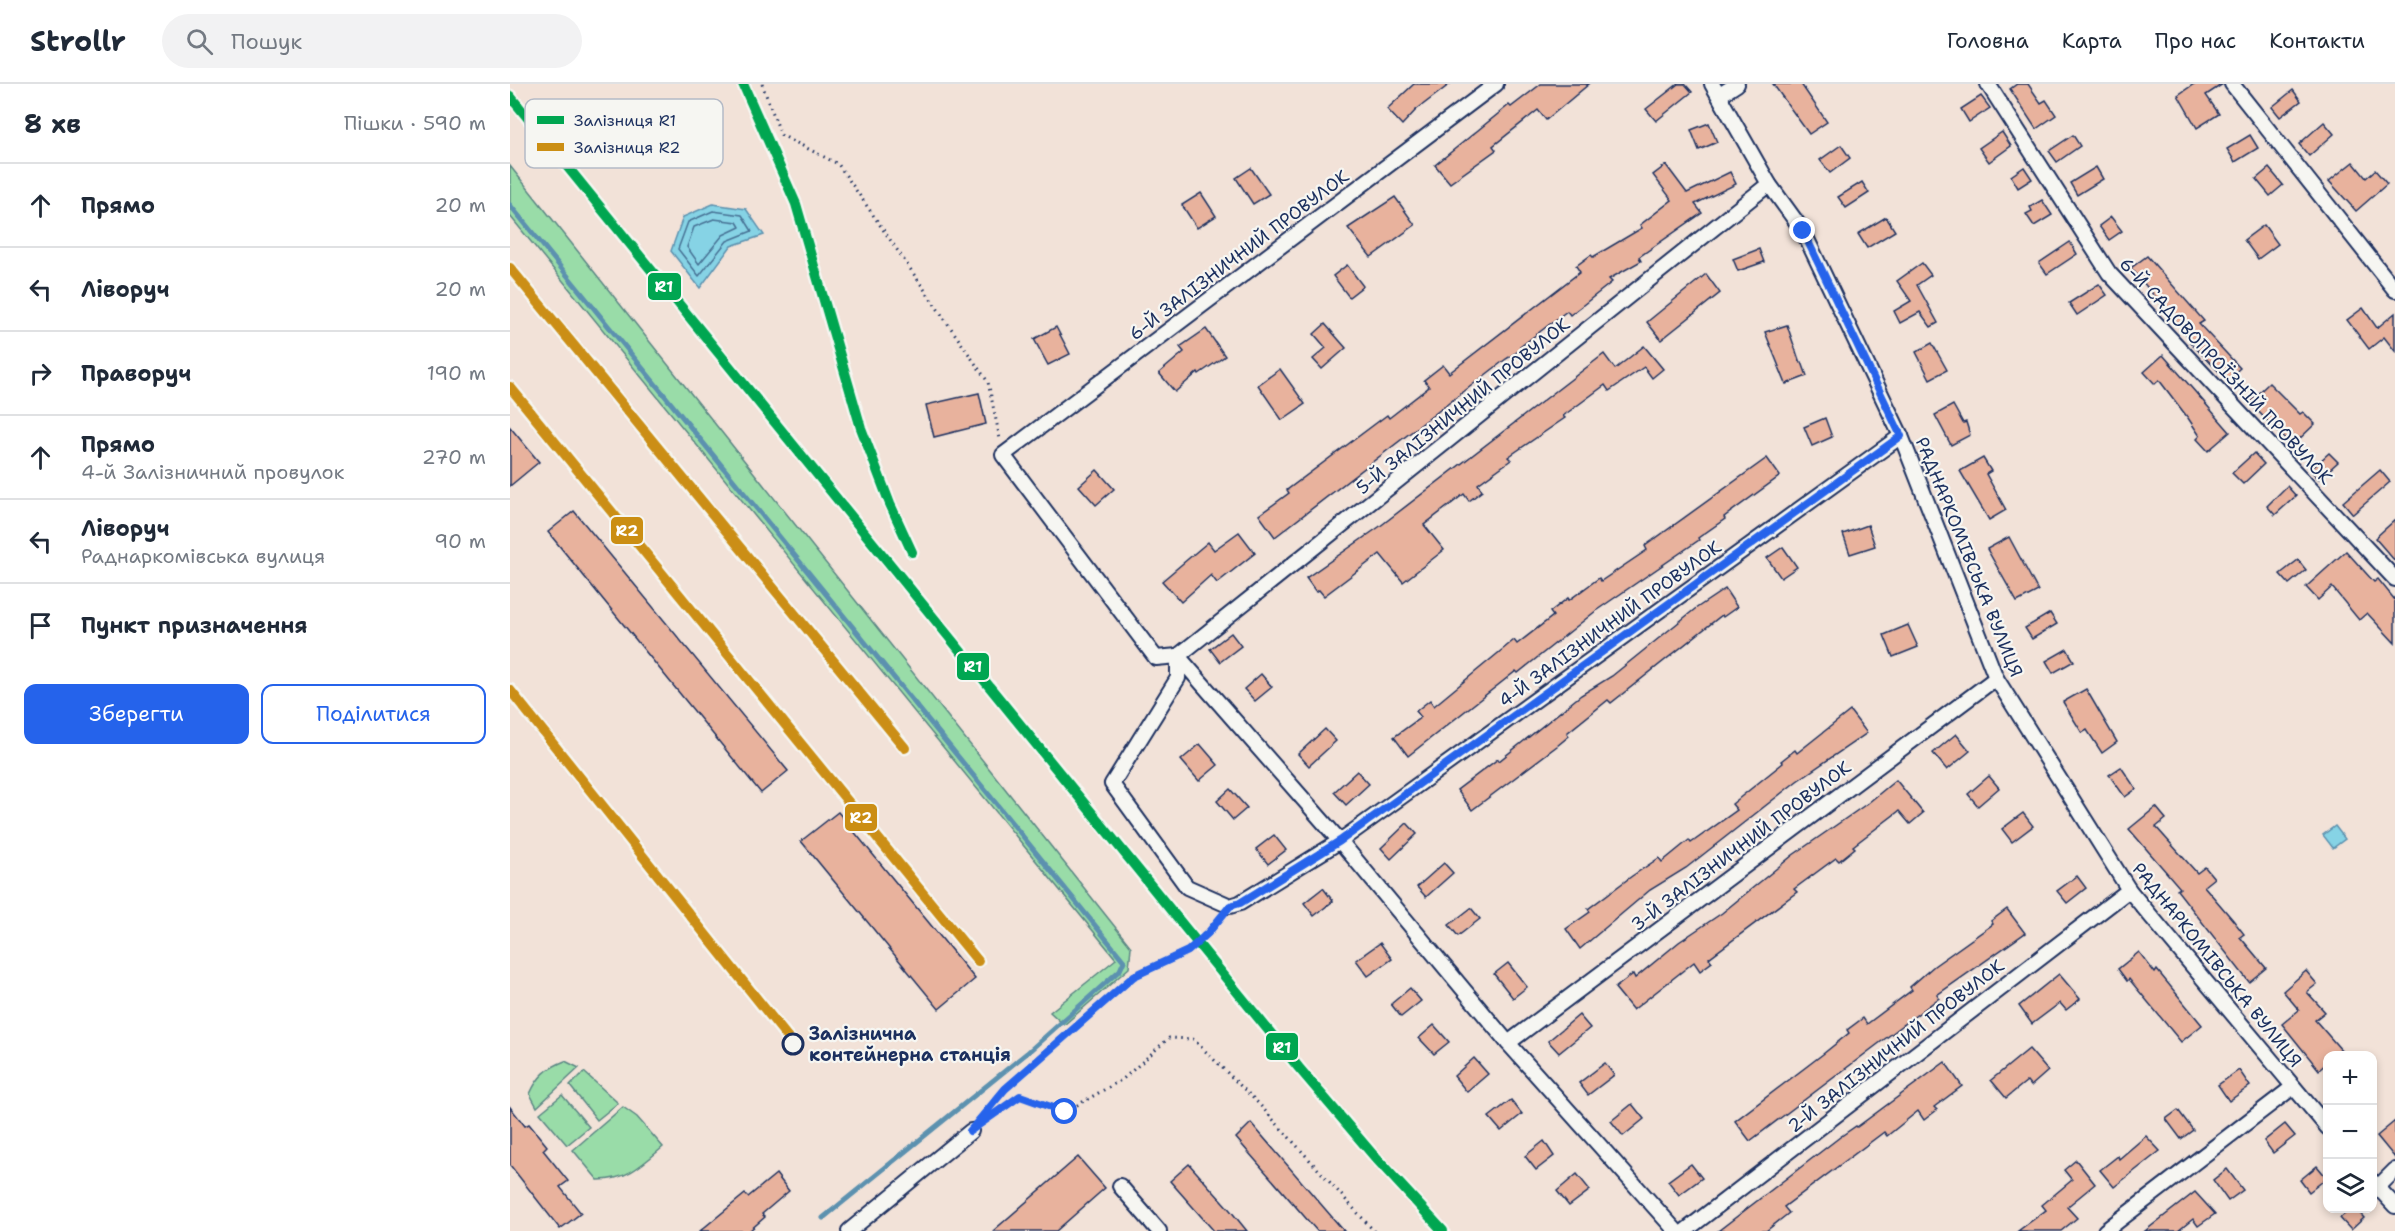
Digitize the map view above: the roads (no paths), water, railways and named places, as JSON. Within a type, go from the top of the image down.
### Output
[{"type":"street","name":"6-Й ЗАЛІЗНИЧНИЙ ПРОВУЛОК","points":[[1178,656],[1156,658],[1003,455],[1496,84]]},
{"type":"street","points":[[1716,90],[1737,84]]},
{"type":"street","name":"6-Й САДОВОПРОЇЗНІЙ ПРОВУЛОК","points":[[1988,84],[2109,273],[2395,578]]},
{"type":"street","points":[[2232,84],[2395,290]]},
{"type":"street","name":"РАДНАРКОМІВСЬКА ВУЛИЦЯ","points":[[1716,90],[1769,184],[1803,231],[1901,436],[1996,678],[2129,890],[2323,1122]]},
{"type":"street","name":"5-Й ЗАЛІЗНИЧНИЙ ПРОВУЛОК","points":[[1178,656],[1769,184]]},
{"type":"street","name":"4-Й ЗАЛІЗНИЧНИЙ ПРОВУЛОК","points":[[1178,656],[1178,678],[1112,784],[1187,887],[1230,906],[1240,903],[1340,841],[1901,436]]},
{"type":"street","points":[[1178,656],[1340,841],[1508,1043],[1676,1231]]},
{"type":"street","name":"3-Й ЗАЛІЗНИЧНИЙ ПРОВУЛОК","points":[[1508,1043],[1996,678]]},
{"type":"street","name":"2-Й ЗАЛІЗНИЧНИЙ ПРОВУЛОК","points":[[1685,1231],[2129,890]]},
{"type":"street","points":[[2105,1231],[2293,1087]]},
{"type":"street","points":[[849,1231],[970,1131]]},
{"type":"street","points":[[2377,1183],[2395,1170]]},
{"type":"street","points":[[1120,1186],[1159,1231]]},
{"type":"street","points":[[2377,1186],[2395,1206]]},
{"type":"water","points":[[713,204],[746,209],[764,235],[731,246],[700,288],[671,251],[683,217]]},
{"type":"water","points":[[2335,826],[2345,839],[2333,848],[2323,835]]},
{"type":"waterway","points":[[510,205],[1124,961],[1120,970],[1027,1053],[823,1218]]},
{"type":"rail line","name":"R1","points":[[743,84],[796,204],[861,428],[890,504],[912,552]]},
{"type":"rail line","name":"R1","points":[[510,96],[525,114]]},
{"type":"rail line","name":"R1","points":[[568,168],[1299,1068],[1374,1156],[1443,1231]]},
{"type":"rail line","name":"R2","points":[[510,268],[905,748]]},
{"type":"rail line","name":"R2","points":[[510,387],[978,961]]},
{"type":"rail line","name":"R2","points":[[510,690],[793,1044]]},
{"type":"place","name":"Залізнична контейнерна станція","points":[[793,1044]]}]
